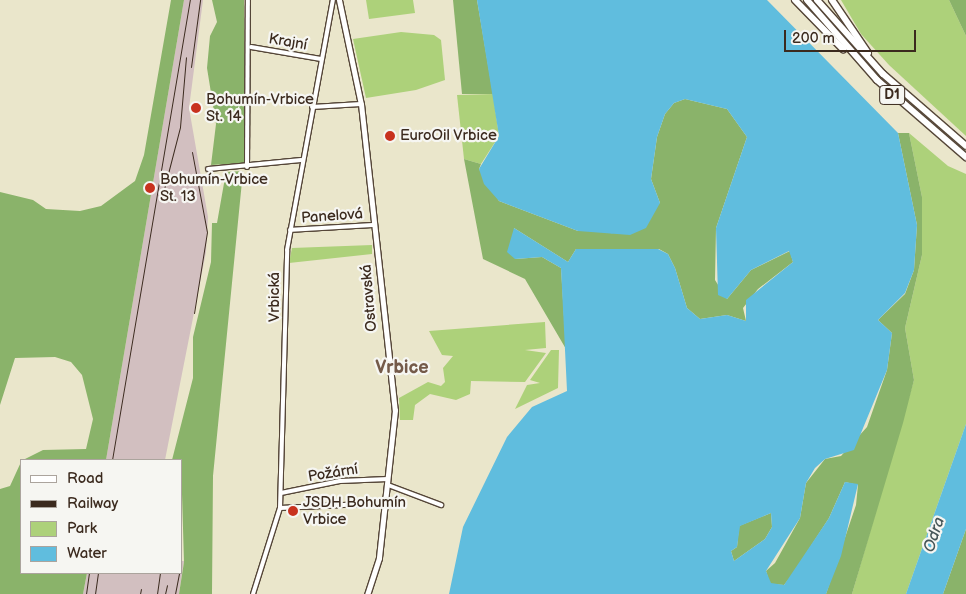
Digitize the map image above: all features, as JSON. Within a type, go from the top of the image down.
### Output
[{"type":"highway","points":[[795,0],[855,56]]},
{"type":"highway","name":"D1","points":[[807,0],[855,56],[932,130],[966,157]]},
{"type":"highway","name":"D1","points":[[817,0],[882,74],[966,146]]},
{"type":"highway","points":[[832,0],[871,57],[930,117]]},
{"type":"main road","name":"Ostravská","points":[[339,0],[361,104],[395,410],[379,558],[366,594]]},
{"type":"street","points":[[247,167],[251,47],[248,0]]},
{"type":"street","name":"Vrbická","points":[[253,594],[280,508],[290,230],[333,0]]},
{"type":"street","name":"Krajní","points":[[251,47],[321,59]]},
{"type":"street","points":[[312,107],[361,104]]},
{"type":"street","points":[[208,169],[247,167],[302,160]]},
{"type":"street","name":"Panelová","points":[[290,230],[375,225]]},
{"type":"street","name":"Požární","points":[[282,493],[340,481],[388,482]]},
{"type":"street","points":[[388,482],[441,506]]},
{"type":"street","name":"Požární","points":[[280,508],[385,503]]},
{"type":"shaded area","points":[[184,0],[203,0],[189,108],[208,217],[206,252],[165,459],[106,459]]},
{"type":"shaded area","points":[[182,561],[184,561],[179,594],[83,594],[87,574],[182,574]]},
{"type":"green space","points":[[171,0],[184,0],[106,459],[25,459],[43,450],[86,449],[93,419],[82,375],[71,362],[55,357],[15,358],[0,405],[0,192],[33,200],[46,209],[80,211],[101,206],[135,181],[144,155]]},
{"type":"green space","points":[[212,0],[244,0],[245,163],[211,165],[216,124],[207,68],[210,36],[217,22]]},
{"type":"green space","points":[[366,0],[413,0],[415,13],[369,19]]},
{"type":"green space","points":[[453,0],[477,0],[493,94],[462,94]]},
{"type":"green space","points":[[841,0],[949,0],[966,36],[966,136],[889,65],[861,34]]},
{"type":"green space","points":[[949,0],[966,0],[966,36]]},
{"type":"green space","points":[[401,32],[434,35],[441,40],[445,80],[416,90],[366,98],[353,39]]},
{"type":"green space","points":[[493,94],[499,136],[481,164],[464,159],[457,95]]},
{"type":"green space","points":[[685,99],[727,109],[747,137],[716,228],[715,280],[727,299],[751,270],[790,251],[793,262],[758,289],[743,308],[746,321],[727,315],[700,319],[687,308],[675,268],[668,254],[659,249],[576,249],[568,262],[514,228],[515,259],[542,257],[561,268],[566,349],[525,279],[483,259],[464,159],[481,164],[479,169],[499,201],[578,231],[660,203],[651,179],[657,137],[665,114],[674,103]]},
{"type":"green space","points":[[898,133],[909,133],[922,197],[922,255],[905,328],[914,380],[903,423],[852,594],[826,594],[856,505],[858,485],[845,482],[829,518],[792,575],[784,585],[770,584],[766,571],[775,563],[800,518],[806,483],[825,459],[841,456],[867,427],[887,370],[892,333],[878,320],[905,294],[914,270],[917,225]]},
{"type":"green space","points":[[909,133],[948,166],[966,174],[966,424],[906,594],[852,594],[914,380],[905,328],[922,255],[922,197]]},
{"type":"green space","points":[[243,171],[213,476],[212,594],[179,594],[184,562],[182,459],[172,459],[193,378],[193,337],[211,262],[212,223],[217,223],[226,172]]},
{"type":"green space","points":[[372,245],[372,254],[289,263],[292,248]]},
{"type":"green space","points":[[545,322],[546,348],[525,350],[546,353],[525,382],[471,381],[470,394],[456,400],[430,394],[415,405],[413,420],[400,420],[399,398],[428,382],[441,386],[445,382],[443,368],[453,356],[442,355],[429,331]]},
{"type":"green space","points":[[551,350],[559,350],[558,388],[515,409],[527,385],[540,383],[530,380]]},
{"type":"green space","points":[[20,464],[20,574],[87,574],[83,594],[0,594],[0,489],[10,486]]},
{"type":"green space","points":[[771,513],[772,527],[765,539],[734,561],[731,551],[737,547],[739,526]]},
{"type":"green space","points":[[966,529],[966,594],[943,594]]},
{"type":"water","points":[[477,0],[767,0],[898,133],[917,225],[914,270],[905,293],[878,320],[892,333],[887,370],[854,450],[825,459],[815,468],[806,483],[800,518],[766,571],[771,583],[784,585],[829,518],[845,482],[858,484],[841,556],[826,594],[449,594],[463,527],[507,437],[532,407],[567,391],[561,268],[542,257],[515,259],[507,252],[514,228],[568,262],[576,249],[658,249],[668,254],[675,268],[687,308],[700,319],[727,315],[746,321],[746,300],[793,262],[789,251],[751,270],[727,299],[718,295],[716,228],[747,137],[727,109],[685,99],[674,103],[665,114],[657,137],[651,179],[660,203],[646,228],[630,235],[578,231],[499,201],[484,184],[479,169],[499,136]],"holes":[[[771,513],[772,527],[765,539],[734,561],[731,551],[737,547],[740,526]]]},
{"type":"water","name":"Odra","points":[[966,424],[966,529],[943,594],[906,594]]},
{"type":"railway","points":[[112,459],[190,0]]},
{"type":"railway","points":[[191,67],[200,0]]},
{"type":"railway","points":[[164,189],[180,127],[186,57]]},
{"type":"railway","points":[[192,152],[207,232],[194,313]]},
{"type":"railway","points":[[86,594],[89,574]]},
{"type":"railway","points":[[95,594],[98,574]]},
{"type":"railway","points":[[157,594],[160,574]]},
{"type":"railway","points":[[175,594],[179,574]]},
{"type":"railway","points":[[165,594],[167,585]]},
{"type":"railway","points":[[140,594],[141,589]]},
{"type":"place","name":"Bohumín-Vrbice St. 14","points":[[196,108]]},
{"type":"place","name":"EuroOil Vrbice","points":[[390,136]]},
{"type":"place","name":"Bohumín-Vrbice St. 13","points":[[150,188]]},
{"type":"place","name":"JSDH Bohumín Vrbice","points":[[293,511]]},
{"type":"district","name":"Vrbice","points":[[402,368]]}]
